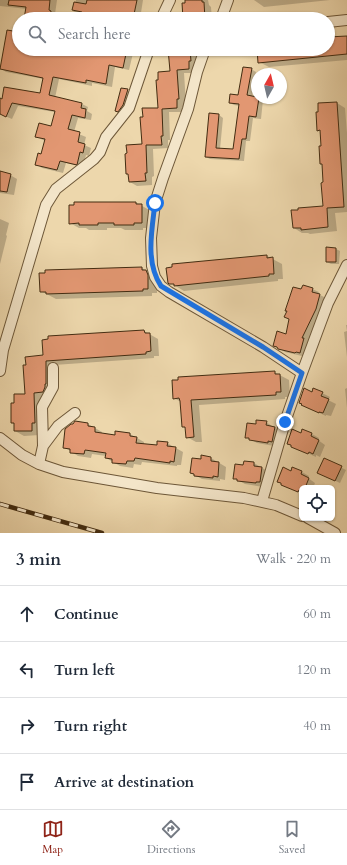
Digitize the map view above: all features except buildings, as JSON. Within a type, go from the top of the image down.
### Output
[{"type":"street","points":[[164,12],[170,0]]},
{"type":"street","points":[[222,10],[228,0]]},
{"type":"street","points":[[335,21],[347,20]]},
{"type":"street","points":[[0,371],[3,350],[46,205],[56,189],[94,159],[100,152],[106,137],[129,108],[147,56]]},
{"type":"street","points":[[203,56],[188,109],[155,203],[152,238],[152,266],[155,277],[161,286],[169,292],[263,347],[302,373]]},
{"type":"street","points":[[262,501],[285,422],[302,373],[328,303],[347,265]]},
{"type":"street","points":[[39,464],[43,446],[42,407],[53,387],[53,368]]},
{"type":"street","points":[[43,446],[58,426],[75,413]]},
{"type":"street","points":[[0,438],[22,455],[39,464],[63,472],[157,488],[262,501],[299,515]]},
{"type":"street","points":[[313,521],[335,533]]},
{"type":"railway","points":[[0,504],[102,533]]},
{"type":"route","points":[[155,203],[152,238],[152,266],[155,277],[161,286],[263,347],[302,373],[285,422]]}]
